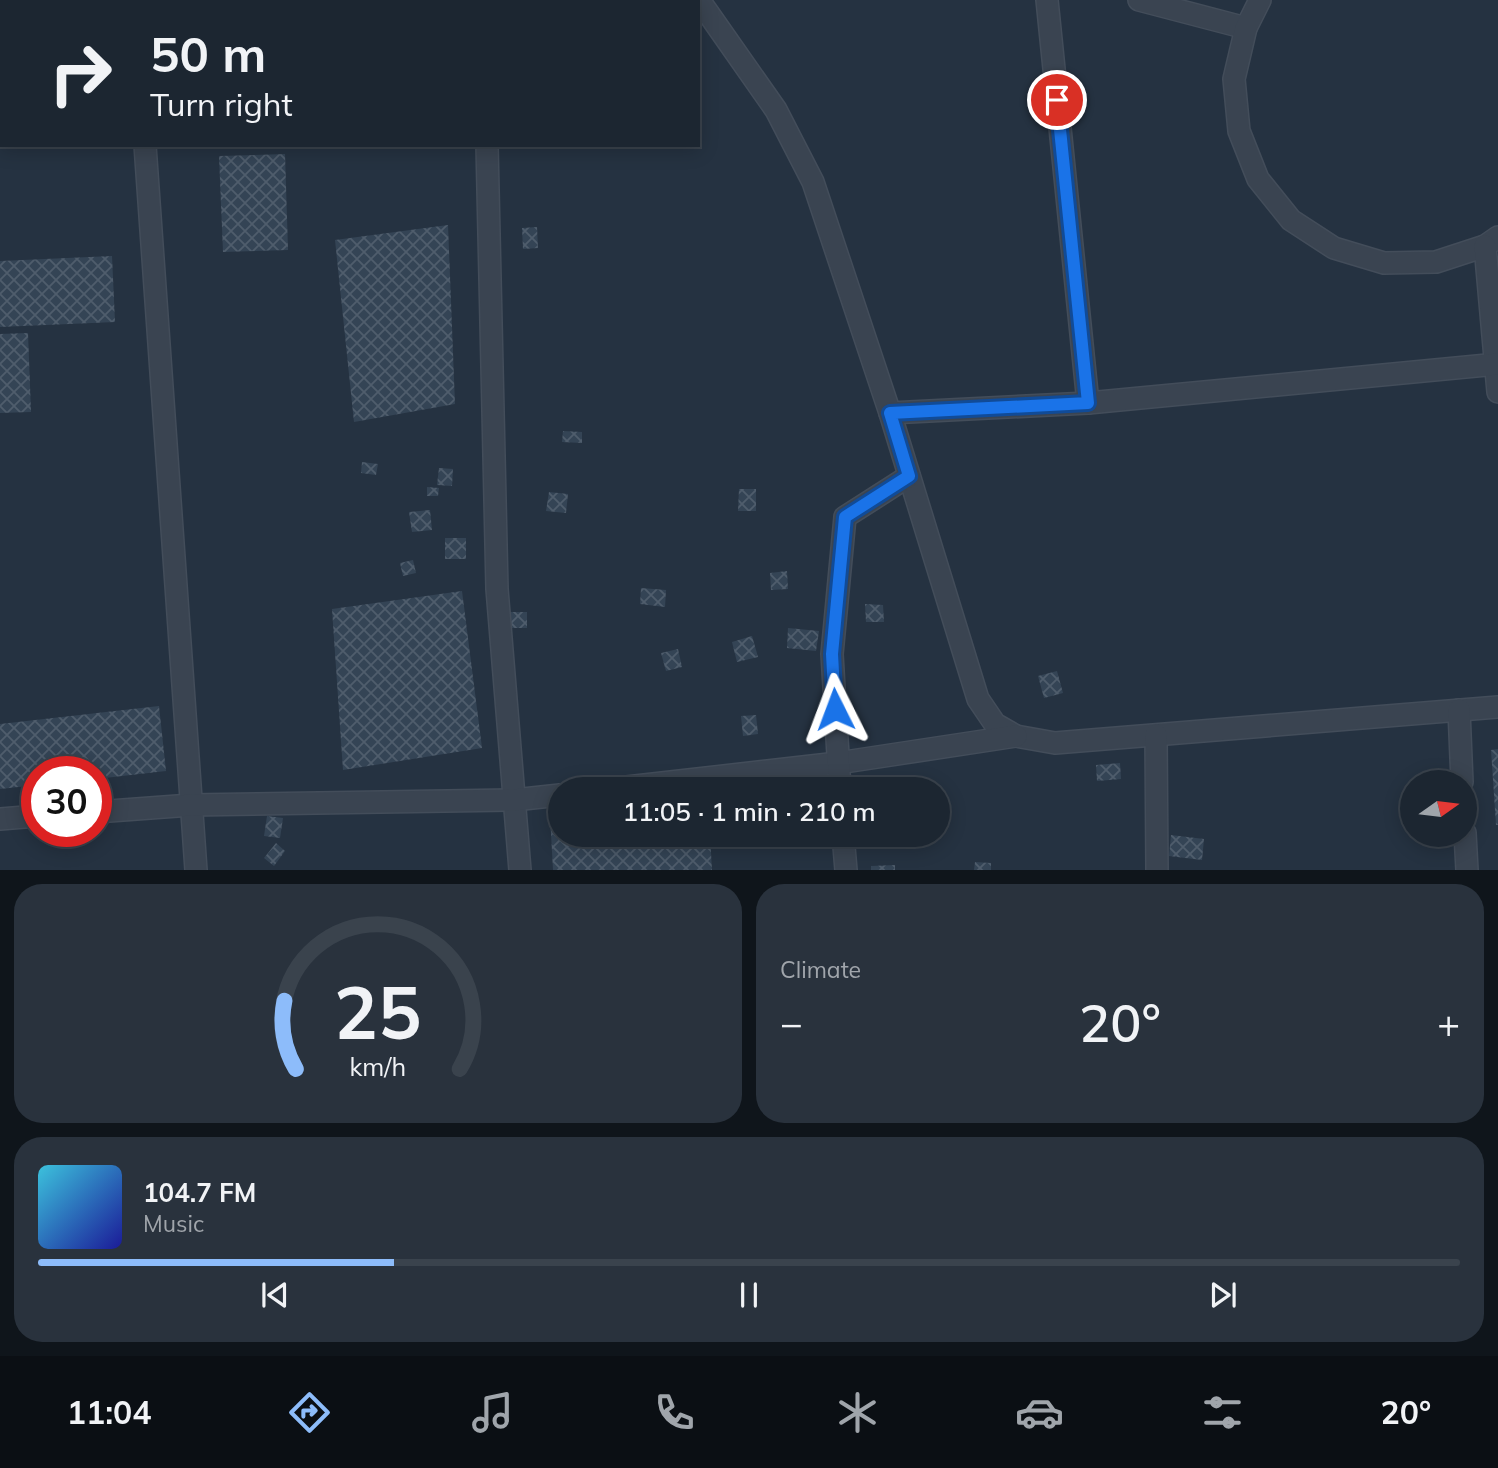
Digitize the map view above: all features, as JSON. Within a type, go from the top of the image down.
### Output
[{"type":"street","points":[[1047,0],[1088,403]]},
{"type":"street","points":[[1139,0],[1245,28]]},
{"type":"street","points":[[1260,0],[1245,28],[1234,79],[1239,131],[1258,179],[1291,220],[1334,248],[1384,263],[1436,262],[1492,242],[1498,392]]},
{"type":"street","points":[[700,1],[776,110],[813,181],[890,413],[978,699],[995,724],[1017,736],[1055,743],[1498,707]]},
{"type":"street","points":[[145,147],[196,870]]},
{"type":"street","points":[[487,147],[497,589],[520,870]]},
{"type":"street","points":[[890,413],[1088,403],[1496,364]]},
{"type":"street","points":[[839,777],[832,654],[845,517],[909,476]]},
{"type":"street","points":[[1459,710],[1462,770]]},
{"type":"street","points":[[1156,735],[1157,870]]},
{"type":"street","points":[[715,777],[838,763],[1017,736]]},
{"type":"street","points":[[112,811],[191,805],[514,800],[548,796]]},
{"type":"street","points":[[0,819],[21,817]]},
{"type":"street","points":[[844,847],[846,870]]},
{"type":"street","points":[[1465,847],[1466,870]]},
{"type":"building","points":[[285,154],[288,250],[223,252],[219,156]]},
{"type":"building","points":[[448,225],[455,404],[354,422],[335,240]]},
{"type":"building","points":[[537,227],[538,248],[523,249],[522,228]]},
{"type":"building","points":[[112,256],[115,322],[0,327],[0,261]]},
{"type":"building","points":[[28,333],[31,412],[0,413],[0,334]]},
{"type":"building","points":[[563,431],[582,432],[582,443],[562,442]]},
{"type":"building","points":[[362,462],[378,464],[376,475],[361,473]]},
{"type":"building","points":[[439,468],[453,469],[452,486],[437,485]]},
{"type":"building","points":[[427,487],[439,488],[438,496],[427,496]]},
{"type":"building","points":[[739,489],[756,489],[756,511],[738,511]]},
{"type":"building","points":[[549,492],[568,494],[566,513],[546,511]]},
{"type":"building","points":[[430,510],[432,530],[412,532],[409,512]]},
{"type":"building","points":[[445,538],[466,538],[466,559],[445,559]]},
{"type":"building","points":[[413,560],[416,573],[403,576],[400,563]]},
{"type":"building","points":[[787,571],[788,589],[771,590],[770,573]]},
{"type":"building","points":[[641,588],[666,590],[665,607],[640,604]]},
{"type":"building","points":[[462,591],[482,748],[343,770],[332,609]]},
{"type":"building","points":[[865,604],[883,605],[884,622],[866,622]]},
{"type":"building","points":[[510,612],[527,612],[527,628],[510,628]]},
{"type":"building","points":[[788,628],[819,631],[816,651],[787,648]]},
{"type":"building","points":[[752,636],[758,657],[737,662],[732,642]]},
{"type":"building","points":[[678,649],[682,667],[666,671],[661,653]]},
{"type":"building","points":[[1057,671],[1063,693],[1044,698],[1038,676]]},
{"type":"building","points":[[159,706],[166,771],[112,777],[112,756],[21,756],[21,787],[0,789],[0,724]]},
{"type":"building","points":[[756,715],[758,734],[743,736],[741,716]]},
{"type":"building","points":[[1498,749],[1498,825],[1496,825],[1491,750]]},
{"type":"building","points":[[1120,763],[1121,779],[1097,781],[1096,765]]},
{"type":"building","points":[[267,816],[283,818],[280,838],[264,836]]},
{"type":"building","points":[[1171,835],[1204,839],[1202,860],[1169,856]]},
{"type":"building","points":[[276,843],[285,851],[274,866],[264,858]]},
{"type":"building","points":[[552,847],[711,847],[712,870],[553,870]]},
{"type":"building","points":[[975,862],[991,863],[991,870],[974,870]]},
{"type":"building","points":[[895,865],[895,870],[871,870],[871,866]]},
{"type":"route","points":[[835,709],[832,654],[845,517],[909,476],[890,413],[1088,403],[1057,100]]}]
